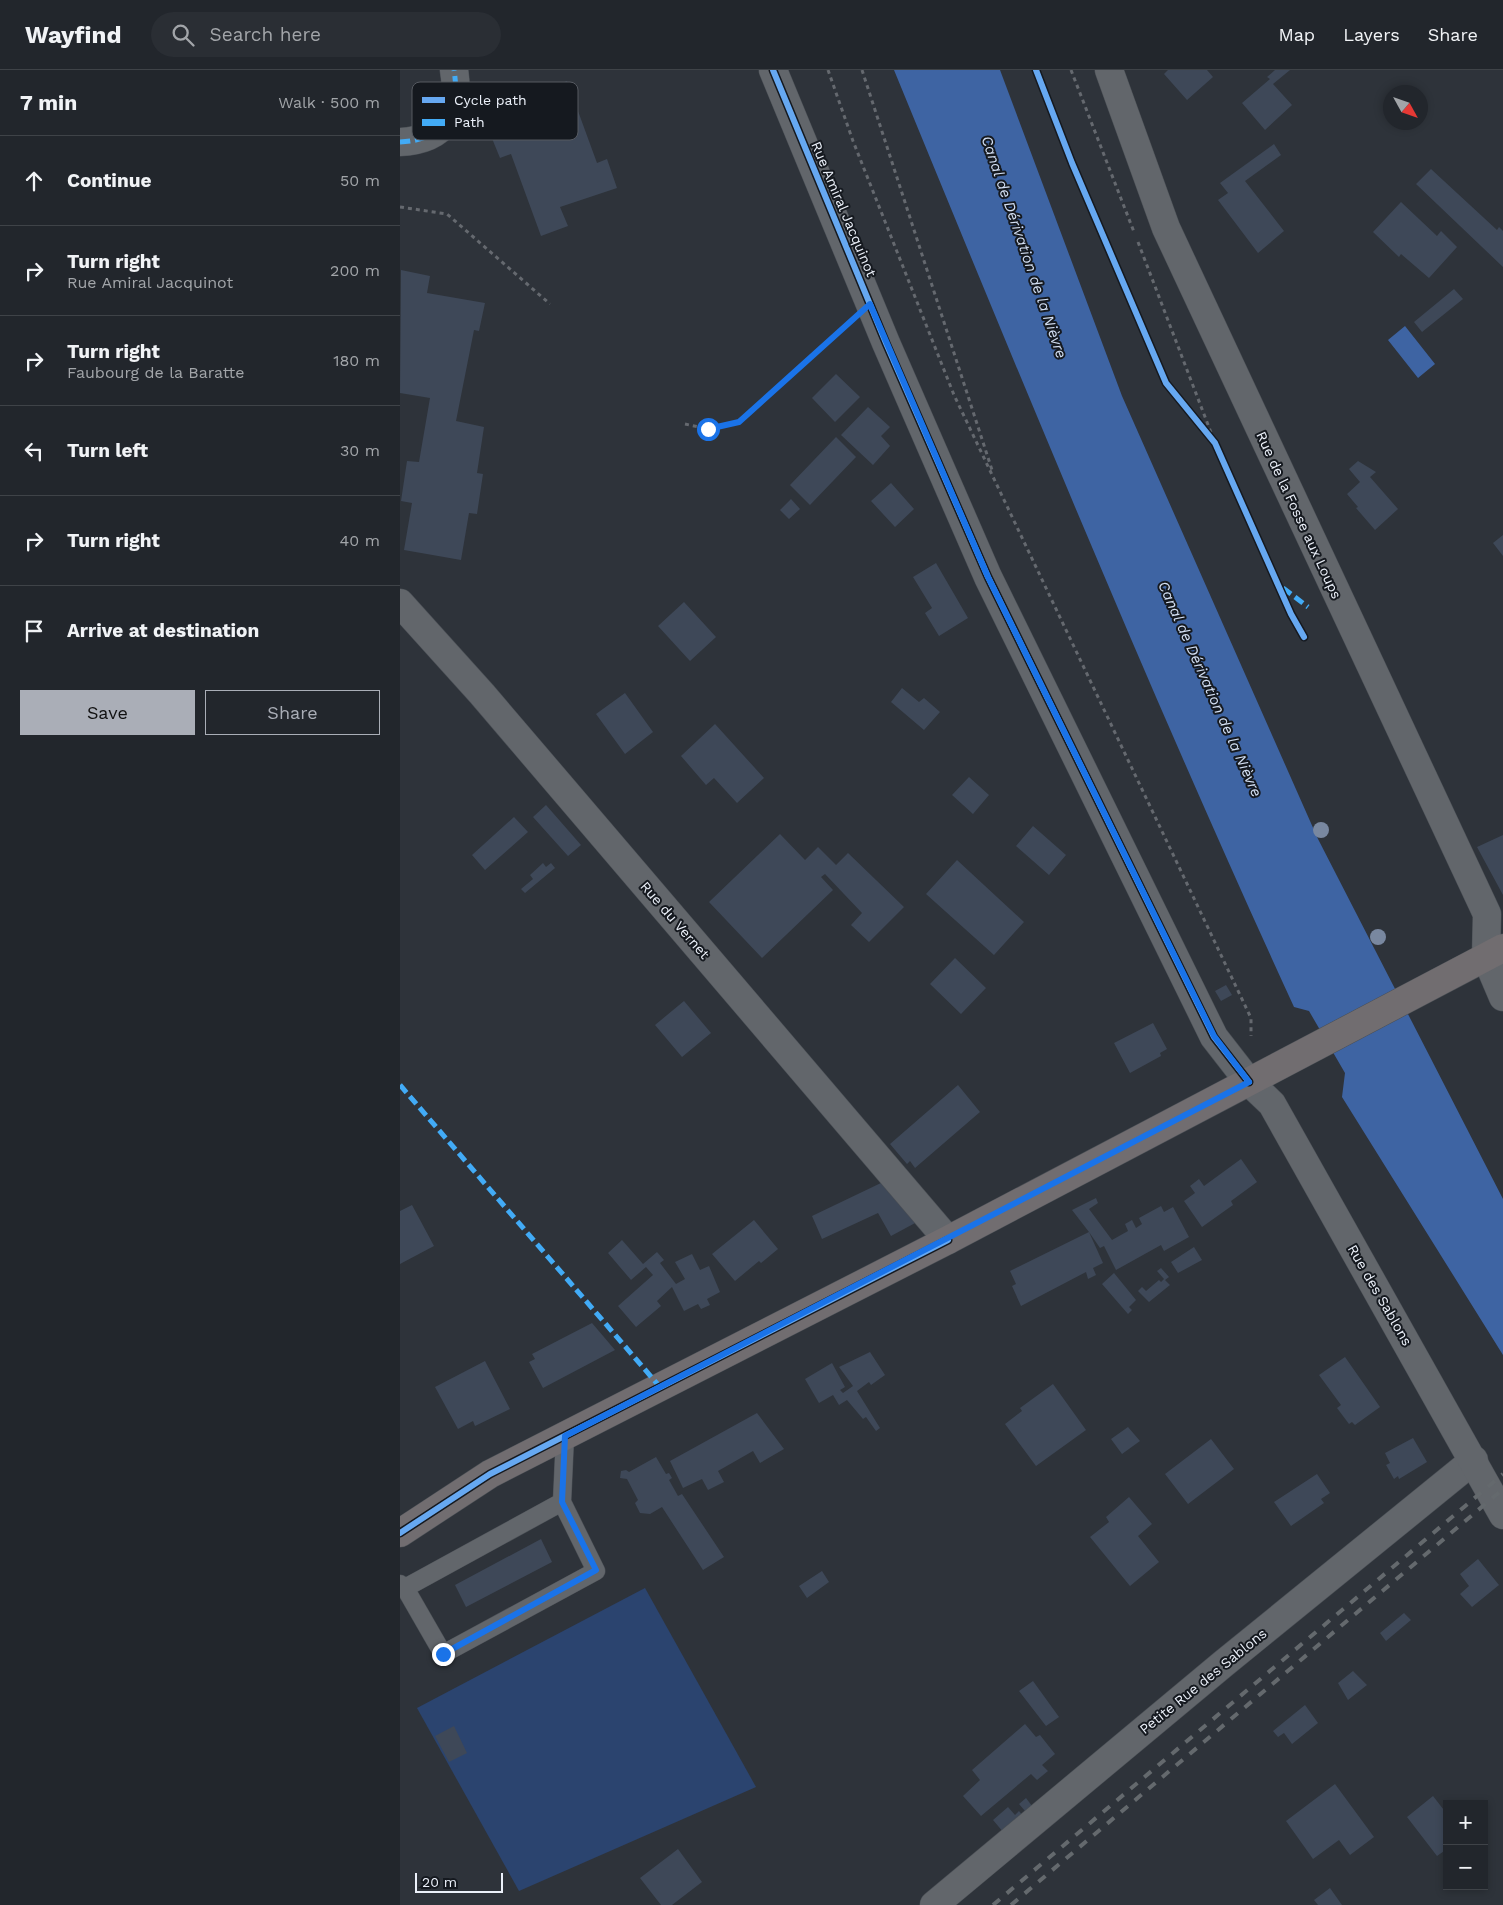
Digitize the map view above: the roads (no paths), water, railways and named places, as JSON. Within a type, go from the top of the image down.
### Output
[{"type":"main road","points":[[400,1533],[490,1474],[948,1240],[1495,953]]},
{"type":"street","name":"Rue Amiral Jacquinot","points":[[773,70],[870,304],[988,577],[1214,1036],[1249,1082]]},
{"type":"street","name":"Rue de la Fosse aux Loups","points":[[1109,70],[1166,228],[1487,914],[1495,953]]},
{"type":"street","points":[[400,142],[418,140]]},
{"type":"street","name":"Rue du Vernet","points":[[400,603],[482,694],[948,1240]]},
{"type":"street","points":[[1495,953],[1503,996]]},
{"type":"street","name":"Rue des Sablons","points":[[1249,1082],[1272,1104],[1474,1460],[1503,1515]]},
{"type":"street","name":"Petite Rue des Sablons","points":[[934,1905],[1223,1664],[1474,1460]]},
{"type":"lane","points":[[562,1502],[403,1586],[443,1654],[596,1570],[562,1502],[565,1436]]},
{"type":"water","name":"Canal de Dérivation de la Nièvre","points":[[894,70],[1000,70],[1122,396],[1318,839],[1503,1199],[1503,1355],[1342,1097],[1345,1073],[1309,1011],[1294,1007],[1139,658]]},
{"type":"water","points":[[1405,326],[1435,364],[1418,378],[1388,340]]},
{"type":"railway","points":[[993,1905],[1503,1474]]},
{"type":"railway","points":[[1011,1905],[1503,1489]]}]
